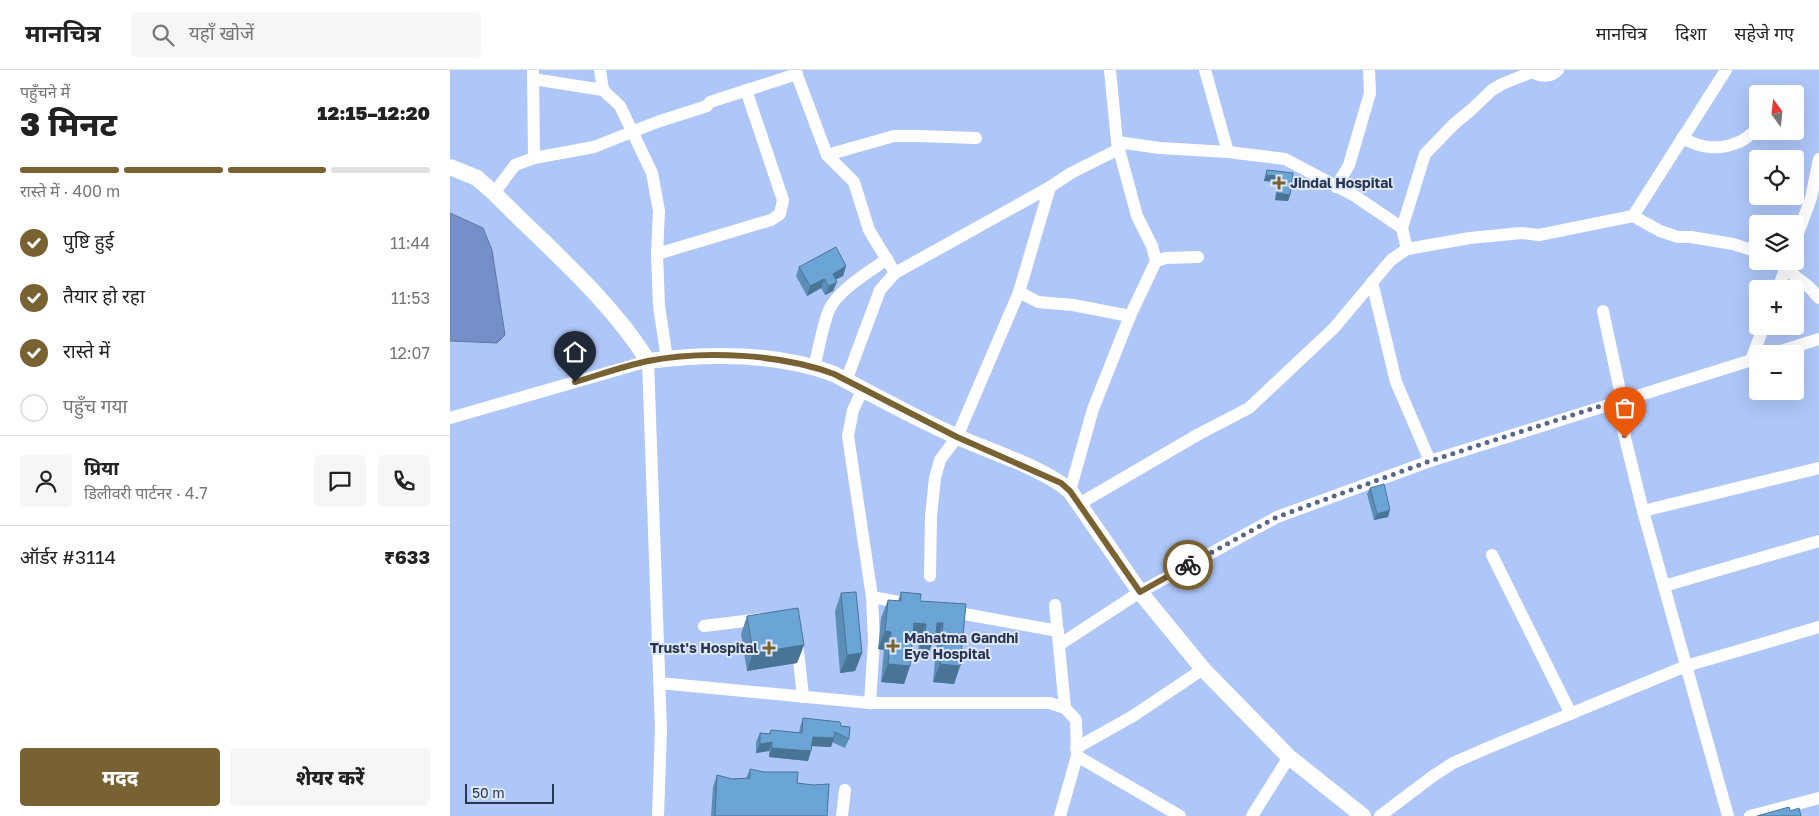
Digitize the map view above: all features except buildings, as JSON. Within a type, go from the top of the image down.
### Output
[{"type":"main road","points":[[450,167],[476,178],[494,193],[616,318],[635,340],[648,361],[700,356],[765,358],[814,367],[957,437],[1061,483],[1070,491],[1140,592],[1203,669],[1289,757],[1363,816]]},
{"type":"street","points":[[600,70],[603,90]]},
{"type":"street","points":[[1070,491],[1093,409],[1130,316],[1156,261],[1152,246],[1137,216],[1118,145],[1110,70]]},
{"type":"street","points":[[1205,70],[1228,152]]},
{"type":"street","points":[[1336,187],[1350,165],[1370,93],[1369,70]]},
{"type":"street","points":[[1407,248],[1402,228],[1425,154],[1430,148],[1492,90],[1530,71],[1546,76],[1554,74],[1558,70]]},
{"type":"street","points":[[1633,216],[1726,70]]},
{"type":"street","points":[[494,193],[516,165],[534,158],[594,146],[796,72],[827,155],[854,182],[869,230],[895,273]]},
{"type":"street","points":[[534,158],[533,75],[603,90],[620,106],[652,173],[659,211],[657,254],[659,306],[667,359]]},
{"type":"street","points":[[657,254],[771,220],[780,214],[783,200],[746,90]]},
{"type":"street","points":[[1682,138],[1706,148],[1739,142],[1749,135]]},
{"type":"street","points":[[827,155],[894,136],[976,138]]},
{"type":"street","points":[[846,381],[880,290],[895,273],[1050,187],[1118,145],[1228,152],[1284,159],[1355,196],[1402,228]]},
{"type":"street","points":[[1804,223],[1815,199],[1819,158]]},
{"type":"street","points":[[930,576],[931,516],[935,478],[940,460],[957,437],[1019,292],[1050,187]]},
{"type":"street","points":[[1079,504],[1199,434],[1250,408],[1334,328],[1391,260],[1407,248],[1470,238],[1521,233],[1539,235],[1633,216],[1660,231],[1678,237],[1691,237],[1733,244],[1749,249]]},
{"type":"street","points":[[1156,261],[1166,258],[1198,258]]},
{"type":"street","points":[[814,367],[829,309],[854,282],[887,259]]},
{"type":"street","points":[[1791,270],[1819,298]]},
{"type":"street","points":[[1372,282],[1396,382],[1430,461]]},
{"type":"street","points":[[1019,292],[1038,302],[1073,305],[1130,316]]},
{"type":"street","points":[[1603,312],[1619,400],[1644,511],[1728,816]]},
{"type":"street","points":[[1800,345],[1819,339]]},
{"type":"street","points":[[450,418],[648,361],[661,729],[658,816]]},
{"type":"street","points":[[1059,645],[1140,592],[1277,517],[1430,461],[1749,361]]},
{"type":"street","points":[[862,389],[854,410],[848,436],[872,598],[874,641],[870,703]]},
{"type":"street","points":[[1644,511],[1819,468]]},
{"type":"street","points":[[1664,586],[1819,541]]},
{"type":"street","points":[[1492,555],[1571,714]]},
{"type":"street","points":[[872,598],[921,606]]},
{"type":"street","points":[[1055,605],[1065,708]]},
{"type":"street","points":[[940,610],[1058,631]]},
{"type":"street","points":[[704,626],[778,617]]},
{"type":"street","points":[[1380,816],[1433,776],[1454,763],[1686,666],[1819,627]]},
{"type":"street","points":[[796,632],[803,697]]},
{"type":"street","points":[[1077,752],[1203,669]]},
{"type":"street","points":[[658,683],[870,703],[1050,703],[1065,708],[1076,720],[1077,752],[1060,816]]},
{"type":"street","points":[[1077,752],[1180,816]]},
{"type":"street","points":[[1252,816],[1289,757]]},
{"type":"street","points":[[842,816],[845,790]]},
{"type":"street","points":[[1750,816],[1819,798]]},
{"type":"street","points":[[1798,803],[1801,816]]},
{"type":"water","points":[[450,213],[483,228],[492,250],[505,335],[497,343],[450,341]]},
{"type":"way so far","points":[[1188,565],[1277,517],[1430,461],[1616,401],[1625,438]]},
{"type":"place","name":"Jindal Hospital","points":[[1279,183]]},
{"type":"place","name":"Mahatma Gandhi Eye Hospital","points":[[893,646]]},
{"type":"place","name":"Trust's Hospital","points":[[769,648]]},
{"type":"route","points":[[575,382],[648,361],[700,356],[765,358],[814,367],[834,374],[957,437],[1061,483],[1070,491],[1140,592],[1188,565]]}]
